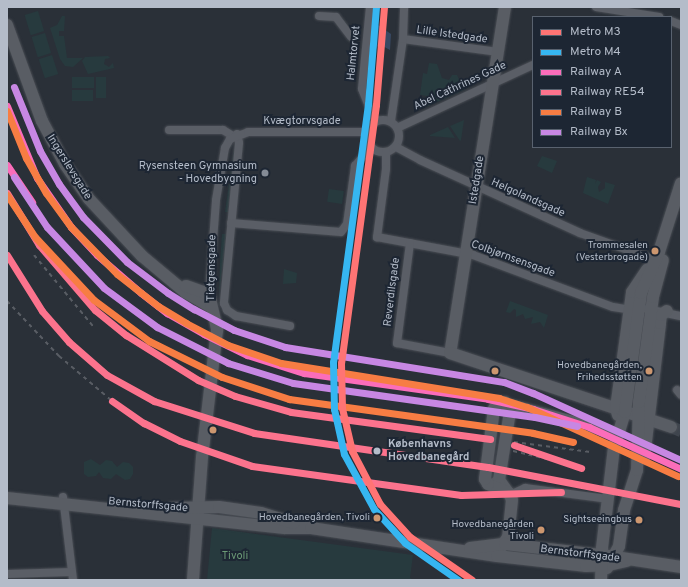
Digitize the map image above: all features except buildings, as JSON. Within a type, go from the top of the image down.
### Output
[{"type":"street","name":"Halmtorvet","points":[[370,7],[362,89],[375,122]]},
{"type":"street","points":[[391,121],[404,39],[404,7]]},
{"type":"street","name":"Istedgade","points":[[450,353],[505,7]]},
{"type":"street","points":[[596,7],[634,15],[646,16]]},
{"type":"street","points":[[319,16],[336,17],[351,36]]},
{"type":"street","name":"Ingerslevsgade","points":[[7,25],[40,116],[77,182],[100,213],[127,241],[191,296],[211,307]]},
{"type":"street","name":"Lille Istedgade","points":[[404,39],[498,52]]},
{"type":"street","name":"Abel Cathrines Gade","points":[[398,128],[532,65]]},
{"type":"street","points":[[383,120],[391,121],[398,128],[400,138],[396,146],[386,152],[378,151],[371,147],[368,132],[375,122],[383,120]]},
{"type":"street","name":"Kvægtorvsgade","points":[[168,130],[222,130],[235,135],[248,132],[368,132]]},
{"type":"street","name":"Tietgensgade","points":[[235,135],[237,155],[224,298],[226,308],[236,316],[290,326]]},
{"type":"street","name":"Tietgensgade","points":[[193,580],[200,514],[202,457],[217,336],[215,319],[209,294],[218,182],[225,148],[235,135]]},
{"type":"street","name":"Helgolandsgade","points":[[396,146],[476,186],[590,237],[656,260]]},
{"type":"street","points":[[231,223],[335,234],[343,231],[347,224],[355,166],[371,147]]},
{"type":"street","name":"Colbjørnsensgade","points":[[386,152],[386,169],[377,237],[466,253],[634,310],[651,309],[667,311],[681,316]]},
{"type":"street","points":[[607,561],[609,499],[620,430],[620,410],[634,310],[656,260],[681,183]]},
{"type":"street","points":[[601,580],[633,485],[641,475],[642,418],[651,309],[656,283],[681,202]]},
{"type":"street","name":"Reverdilsgade","points":[[410,243],[397,343],[450,353]]},
{"type":"street","name":"Ingerslevsgade","points":[[173,280],[209,294]]},
{"type":"street","points":[[642,418],[660,319],[667,311]]},
{"type":"street","points":[[450,353],[670,427]]},
{"type":"street","points":[[681,389],[676,390],[681,395]]},
{"type":"street","points":[[510,494],[494,482],[510,411],[505,402],[620,430]]},
{"type":"street","points":[[510,494],[525,488],[609,499]]},
{"type":"street","name":"Bernstorffsgade","points":[[7,491],[62,500],[200,514],[219,507],[254,512],[311,528],[470,550],[497,556],[627,561],[681,567]]},
{"type":"street","points":[[505,544],[510,531],[510,494]]},
{"type":"street","name":"Bernstorffsgade","points":[[7,498],[62,500]]},
{"type":"street","points":[[7,574],[73,576],[62,500]]},
{"type":"street","name":"Bernstorffsgade","points":[[470,550],[481,545],[505,544],[607,561]]},
{"type":"green space","points":[[38,11],[44,31],[31,35],[25,15]]},
{"type":"green space","points":[[62,16],[65,16],[64,31],[59,31],[59,36],[64,36],[67,58],[83,58],[73,67],[65,66],[60,59],[50,28],[57,25]]},
{"type":"green space","points":[[45,33],[51,53],[38,57],[32,37]]},
{"type":"green space","points":[[52,55],[58,74],[45,78],[39,59]]},
{"type":"green space","points":[[108,56],[110,58],[105,59],[104,64],[109,67],[113,63],[114,68],[88,74],[82,61],[85,57]]},
{"type":"green space","points":[[429,63],[437,64],[442,78],[449,80],[452,75],[457,75],[464,90],[426,107],[427,96],[420,95],[423,73],[427,74]]},
{"type":"green space","points":[[72,77],[94,77],[94,88],[72,88]]},
{"type":"green space","points":[[96,77],[106,77],[106,98],[96,98]]},
{"type":"green space","points":[[72,90],[93,90],[93,101],[72,101]]},
{"type":"green space","points":[[464,120],[461,140],[460,141],[450,126]]},
{"type":"green space","points":[[448,127],[455,138],[430,136],[430,135]]},
{"type":"green space","points":[[234,148],[228,212],[225,212]]},
{"type":"green space","points":[[542,156],[557,161],[552,173],[537,166]]},
{"type":"green space","points":[[587,177],[596,180],[595,184],[597,180],[601,182],[598,187],[599,192],[605,188],[605,182],[615,185],[608,204],[583,193]]},
{"type":"green space","points":[[329,189],[344,191],[342,204],[327,202]]},
{"type":"green space","points":[[222,234],[226,234],[219,298],[220,263]]},
{"type":"green space","points":[[284,269],[297,273],[296,283],[283,284]]},
{"type":"green space","points":[[510,301],[548,315],[544,328],[540,322],[531,324],[533,317],[525,319],[523,314],[516,317],[516,310],[514,309],[510,313],[506,312]]},
{"type":"green space","points":[[91,459],[100,465],[106,460],[112,461],[117,467],[123,462],[129,463],[133,467],[133,474],[130,479],[125,480],[116,474],[111,479],[103,478],[99,472],[96,476],[88,477],[84,474],[84,462]]},
{"type":"green space","name":"Tivoli","points":[[212,528],[413,555],[410,578],[414,580],[207,580]]},
{"type":"water","points":[[378,25],[391,34],[390,50],[379,44],[375,51],[371,51],[372,43],[376,41]]},
{"type":"tunnel","points":[[671,427],[681,431]]},
{"type":"railway","points":[[34,255],[93,326]]},
{"type":"railway","points":[[7,301],[59,356],[112,401]]},
{"type":"railway","points":[[514,442],[590,452]]},
{"type":"railway","points":[[513,451],[556,461]]},
{"type":"metro line","name":"M4","points":[[376,7],[368,104],[333,362],[334,409],[344,454],[374,509],[405,543],[458,580]]},
{"type":"metro line","name":"M3","points":[[384,7],[376,105],[341,363],[342,408],[352,451],[380,504],[410,537],[472,580]]},
{"type":"rail line","name":"Bx","points":[[14,87],[40,151],[59,184],[83,217],[127,262],[168,293],[194,309],[234,330],[285,347],[504,382],[533,393],[681,460]]},
{"type":"rail line","name":"A","points":[[7,106],[37,178],[71,227],[97,255],[141,293],[167,313],[204,334],[247,355],[304,373],[488,399],[533,409],[589,427],[681,469]]},
{"type":"rail line","name":"B","points":[[7,111],[26,158],[46,193],[71,227],[117,274],[158,306],[186,323],[228,345],[281,363],[499,398],[527,407],[678,476]]},
{"type":"rail line","name":"A","points":[[7,165],[32,202]]},
{"type":"rail line","name":"Bx","points":[[14,177],[47,227],[104,288],[157,327],[228,363],[293,383],[535,417],[577,426]]},
{"type":"rail line","name":"RE54","points":[[7,193],[39,245],[95,310],[126,335],[198,380],[235,396],[291,412],[490,439]]},
{"type":"rail line","name":"B","points":[[7,195],[35,237],[94,300],[149,341],[222,377],[289,399],[533,433],[573,442]]},
{"type":"rail line","name":"RE54","points":[[7,255],[42,311],[69,342],[107,375],[154,401],[254,433],[488,467],[681,504]]},
{"type":"rail line","name":"RE54","points":[[112,401],[144,423],[180,441],[252,466],[461,495],[561,492]]},
{"type":"rail line","name":"RE54","points":[[514,445],[581,468]]},
{"type":"place","name":"Rysensteen Gymnasium - Hovedbygning","points":[[265,173]]},
{"type":"place","name":"Trommesalen (Vesterbrogade)","points":[[655,251]]},
{"type":"place","name":"Hovedbanegården, Frihedsstøtten","points":[[649,371]]},
{"type":"place","name":"Københavns Hovedbanegård","points":[[377,451]]},
{"type":"place","name":"Hovedbanegården, Tivoli","points":[[377,518]]},
{"type":"place","name":"Sightseeingbus","points":[[639,520]]},
{"type":"place","name":"Hovedbanegården Tivoli","points":[[541,530]]}]
